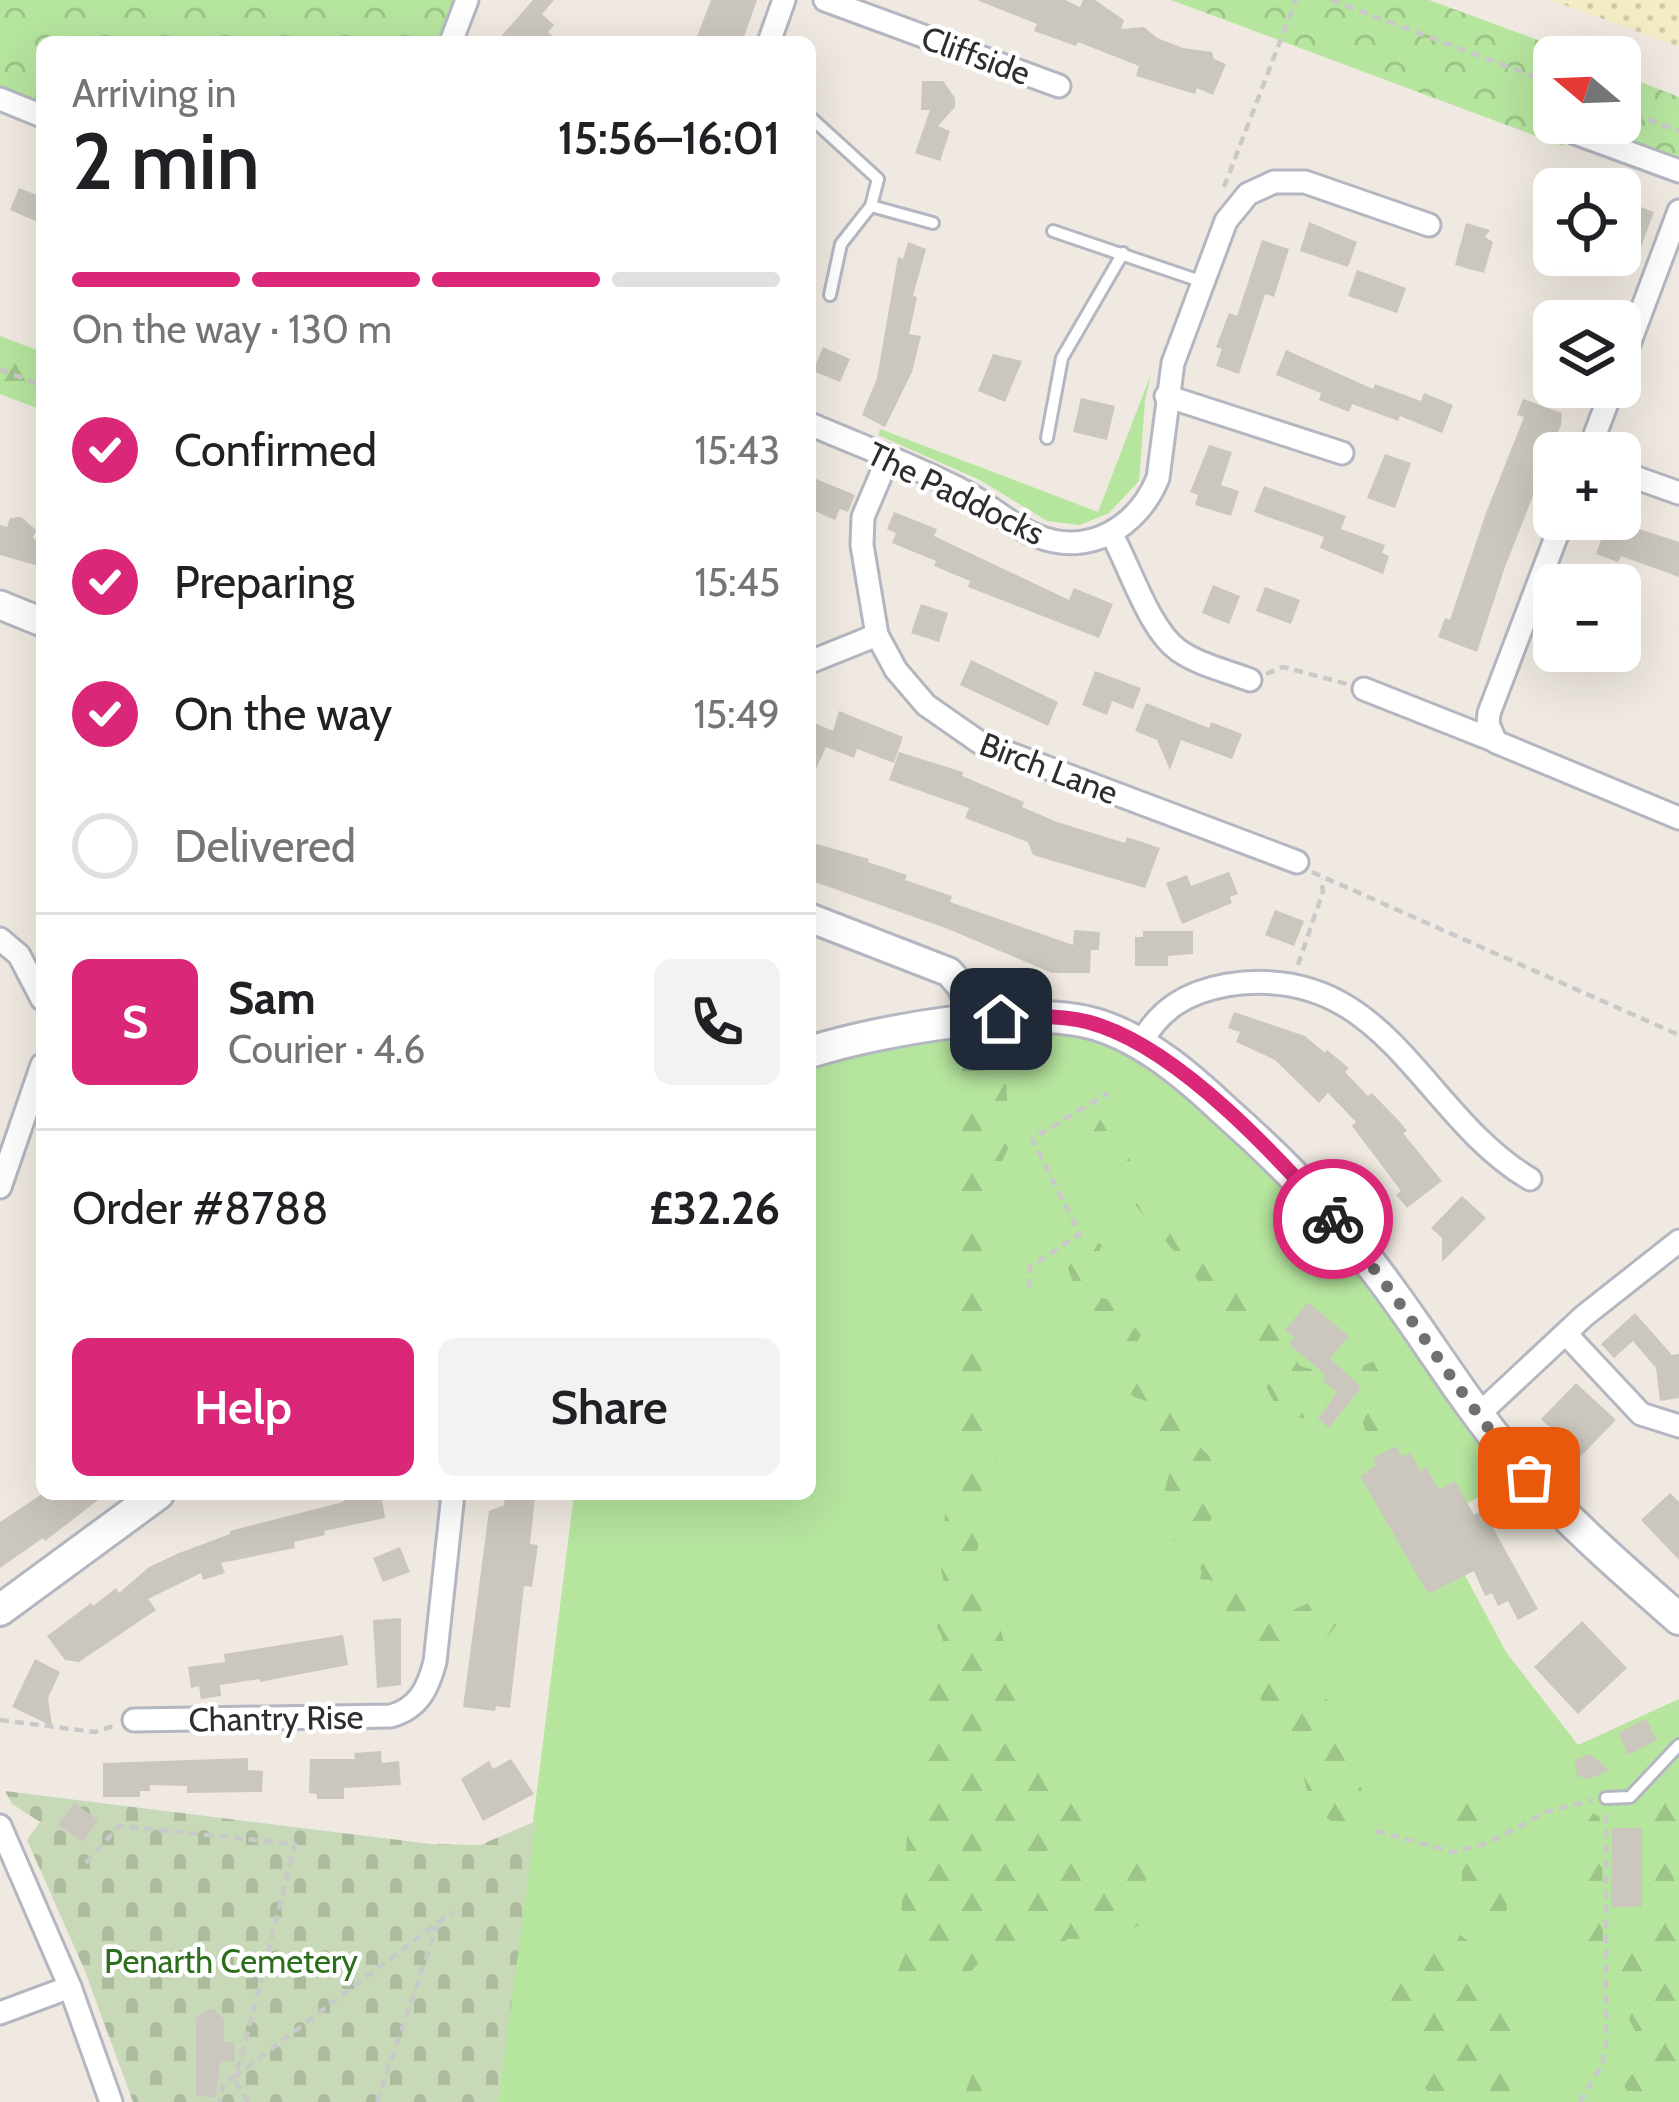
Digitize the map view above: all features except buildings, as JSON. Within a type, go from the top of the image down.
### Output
[{"type":"main road","points":[[816,1051],[884,1035],[1042,1016],[1081,1020],[1141,1045],[1211,1098],[1311,1195],[1384,1281],[1478,1414],[1546,1496],[1679,1619]]},
{"type":"main road","points":[[0,1610],[150,1500]]},
{"type":"street","points":[[453,36],[467,0]]},
{"type":"street","points":[[771,36],[784,0]]},
{"type":"street","name":"Cliffside","points":[[826,0],[1059,86]]},
{"type":"street","points":[[0,99],[36,114]]},
{"type":"street","points":[[1605,144],[1679,171]]},
{"type":"street","points":[[1250,680],[1192,659],[1167,640],[1154,625],[1130,564],[1111,533],[1140,512],[1158,478],[1173,363],[1204,282],[1234,207],[1260,187],[1305,182],[1429,225]]},
{"type":"street","points":[[1641,312],[1679,211]]},
{"type":"street","points":[[1166,396],[1342,453]]},
{"type":"street","name":"The Paddocks","points":[[816,427],[966,493],[1018,527],[1052,541],[1081,543],[1111,533]]},
{"type":"street","name":"Birch Lane","points":[[888,458],[860,531],[878,635],[910,689],[964,735],[1297,862]]},
{"type":"street","points":[[1641,479],[1679,493]]},
{"type":"street","points":[[1494,741],[1487,724],[1489,712],[1555,540]]},
{"type":"street","points":[[0,605],[36,620]]},
{"type":"street","points":[[816,660],[878,635]]},
{"type":"street","points":[[1364,689],[1679,818]]},
{"type":"street","points":[[816,920],[949,972],[962,986],[975,1022]]},
{"type":"street","points":[[0,939],[20,955],[36,987]]},
{"type":"street","points":[[1141,1045],[1157,1018],[1181,999],[1234,984],[1290,987],[1322,995],[1362,1015],[1402,1049],[1467,1131],[1530,1179]]},
{"type":"street","points":[[0,1187],[36,1082]]},
{"type":"street","points":[[1478,1414],[1679,1241]]},
{"type":"street","points":[[1566,1334],[1641,1414],[1679,1426]]},
{"type":"street","name":"Chantry Rise","points":[[134,1720],[391,1716],[411,1707],[429,1684],[435,1662],[452,1500]]},
{"type":"street","points":[[0,1826],[70,1987],[111,2102]]},
{"type":"street","points":[[0,2013],[70,1987]]},
{"type":"lane","points":[[816,121],[878,178],[871,206],[841,244],[830,296]]},
{"type":"lane","points":[[871,206],[933,223]]},
{"type":"lane","points":[[1053,231],[1204,282]]},
{"type":"lane","points":[[1047,438],[1062,358],[1123,254]]},
{"type":"lane","points":[[1606,1798],[1630,1797],[1679,1745]]},
{"type":"path","points":[[1234,207],[1222,191],[1296,0]]},
{"type":"path","points":[[1331,0],[1533,76]]},
{"type":"path","points":[[1641,117],[1679,131]]},
{"type":"path","points":[[0,369],[36,384]]},
{"type":"path","points":[[1250,680],[1282,667],[1364,689]]},
{"type":"path","points":[[1297,862],[1322,878],[1679,1035]]},
{"type":"path","points":[[1290,987],[1323,891],[1322,878]]},
{"type":"path","points":[[1028,1288],[1030,1267],[1080,1234],[1032,1138],[1108,1093]]},
{"type":"path","points":[[0,1720],[95,1732],[134,1720]]},
{"type":"path","points":[[1376,1831],[1453,1852],[1546,1812],[1606,1798],[1606,2045],[1602,2065],[1580,2102]]},
{"type":"path","points":[[86,1863],[119,1826],[295,1844],[233,2078],[248,2102]]},
{"type":"path","points":[[220,2102],[223,2084],[452,1912]]},
{"type":"path","points":[[377,2102],[438,1922]]},
{"type":"green space","points":[[0,0],[458,0],[444,36],[36,36],[36,103],[0,89]]},
{"type":"green space","points":[[1171,0],[1429,0],[1533,38],[1533,135]]},
{"type":"green space","points":[[1641,82],[1679,97],[1679,159],[1640,144]]},
{"type":"green space","points":[[0,336],[36,350],[36,408],[0,394]]},
{"type":"green space","points":[[1151,374],[1139,481],[1109,513],[1080,525],[1047,521],[980,480],[878,435],[880,429],[1098,512]]},
{"type":"green space","points":[[985,972],[1041,991],[1039,1001],[993,1002],[976,985]]},
{"type":"green space","points":[[1037,1029],[1095,1037],[1144,1061],[1263,1160],[1372,1283],[1502,1465],[1503,1483],[1436,1521],[1506,1652],[1578,1745],[1679,1699],[1679,2102],[498,2102],[573,1500],[816,1500],[816,1065],[914,1043]]},
{"type":"green space","points":[[1005,1048],[1009,1147],[984,1198],[994,1314],[985,1417],[998,1469],[977,1551],[1005,1645],[1024,1688],[1024,1717],[1036,1748],[1069,1804],[1103,1800],[1112,1812],[1105,1827],[1084,1832],[1081,1853],[1095,1871],[1111,1881],[1142,1846],[1195,1859],[1183,1886],[1152,1874],[1143,1883],[1141,1923],[1127,1933],[1068,1939],[1040,1954],[981,1961],[965,1977],[941,1979],[920,2002],[898,1971],[908,1944],[901,1916],[908,1824],[921,1792],[917,1677],[924,1660],[944,1651],[933,1620],[948,1601],[941,1569],[960,1249],[953,1058]]},
{"type":"green space","points":[[1086,1112],[1100,1118],[1141,1173],[1274,1321],[1300,1366],[1315,1370],[1326,1391],[1321,1414],[1294,1417],[1275,1402],[1257,1351],[1078,1136],[1075,1126]]},
{"type":"green space","points":[[1082,1235],[1102,1245],[1091,1271],[1100,1282],[1098,1297],[1114,1301],[1141,1335],[1129,1356],[1144,1366],[1175,1406],[1177,1424],[1209,1456],[1223,1487],[1222,1505],[1191,1546],[1182,1547],[1173,1540],[1165,1490],[1169,1473],[1155,1455],[1156,1439],[1144,1423],[1150,1402],[1134,1397],[1119,1383],[1066,1263],[1068,1245]]},
{"type":"green space","points":[[1375,1361],[1390,1365],[1395,1372],[1390,1393],[1401,1427],[1378,1439],[1366,1432],[1357,1406],[1368,1389],[1361,1372],[1364,1365]]},
{"type":"green space","points":[[1202,1550],[1232,1579],[1249,1581],[1282,1616],[1320,1597],[1334,1598],[1341,1619],[1312,1650],[1247,1661],[1224,1627],[1209,1592],[1214,1587],[1211,1580],[1200,1579],[1202,1571],[1188,1558],[1192,1551]]},
{"type":"green space","points":[[1255,1670],[1303,1672],[1316,1680],[1332,1709],[1331,1729],[1348,1734],[1362,1759],[1356,1772],[1366,1805],[1378,1803],[1389,1810],[1382,1827],[1360,1823],[1348,1828],[1318,1811],[1305,1784],[1302,1761],[1291,1753],[1289,1736],[1249,1681]]},
{"type":"green space","points":[[1679,1772],[1679,1821],[1671,1836],[1679,1891],[1679,2071],[1630,2098],[1624,2085],[1629,2076],[1640,2072],[1647,2056],[1622,2003],[1617,1976],[1626,1950],[1645,1956],[1653,1947],[1652,1920],[1645,1904],[1646,1828],[1638,1819],[1637,1808],[1642,1801],[1671,1790]]},
{"type":"green space","name":"Penarth Cemetery","points":[[5,1791],[431,1844],[480,1845],[536,1821],[498,2102],[133,2102],[85,1971],[27,1840],[40,1822],[12,1804]]},
{"type":"green space","points":[[1470,1794],[1489,1853],[1500,1862],[1496,1880],[1507,1901],[1506,1919],[1493,1932],[1478,1930],[1462,1913],[1466,1860],[1449,1810],[1456,1795]]},
{"type":"green space","points":[[1589,1812],[1599,1816],[1602,1826],[1603,1943],[1597,1950],[1582,1946],[1576,1822]]},
{"type":"green space","points":[[1432,1918],[1469,1942],[1454,1975],[1479,1974],[1483,1979],[1476,2016],[1491,2014],[1515,1997],[1532,2009],[1535,2031],[1509,2039],[1490,2053],[1492,2065],[1504,2070],[1537,2067],[1545,2082],[1543,2102],[1441,2102],[1427,2091],[1411,2066],[1416,2020],[1408,2008],[1386,2006],[1376,1997],[1375,1984],[1400,1960],[1414,1928]]},
{"type":"green space","points":[[993,2072],[1000,2083],[1002,2102],[968,2102],[965,2093],[972,2075]]},
{"type":"sand","points":[[1551,0],[1679,0],[1679,47]]},
{"type":"way so far","points":[[1333,1219],[1529,1478]]},
{"type":"route","points":[[1001,1019],[1081,1020],[1141,1045],[1246,1129],[1333,1219]]}]
